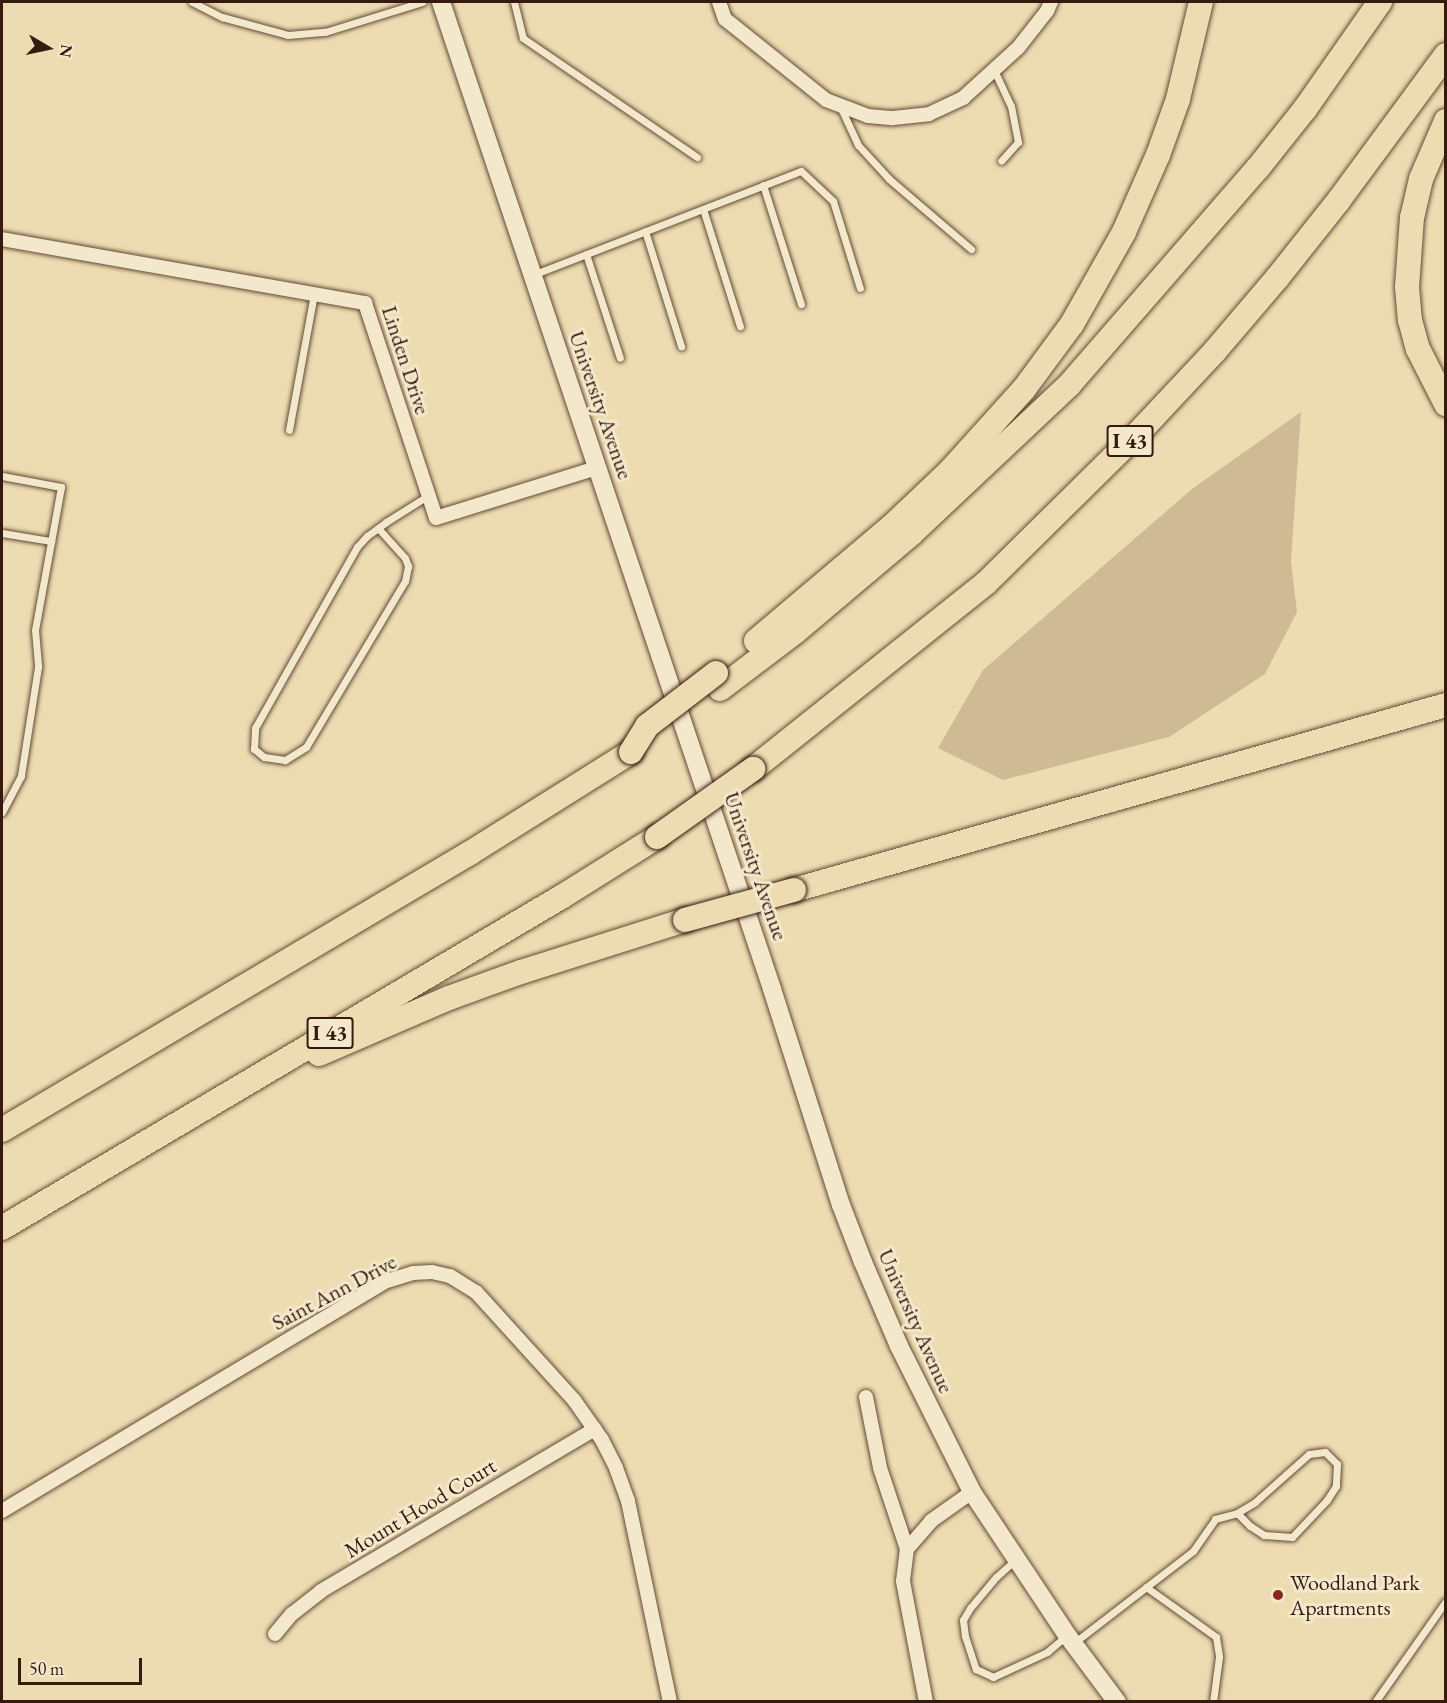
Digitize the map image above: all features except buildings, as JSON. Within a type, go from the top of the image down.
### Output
[{"type":"highway","points":[[2,1130],[460,859],[632,752],[718,681],[933,488],[996,421],[1047,358],[1096,284],[1146,184],[1178,99],[1201,2]]},
{"type":"highway","points":[[718,681],[802,626],[912,533],[1070,384],[1258,168],[1305,109],[1380,2]]},
{"type":"highway","name":"I 43","points":[[2,1228],[554,902],[657,837],[753,769],[986,583],[1143,428],[1215,351],[1340,200],[1446,55]]},
{"type":"highway","points":[[1446,121],[1421,179],[1409,245],[1407,287],[1410,321],[1418,349],[1446,404]]},
{"type":"highway","points":[[276,1065],[327,1052],[449,998],[521,972],[685,920],[1446,705]]},
{"type":"main road","name":"University Avenue","points":[[441,2],[845,1215],[899,1346],[972,1492],[1070,1640],[1117,1701]]},
{"type":"street","points":[[719,2],[725,19],[826,100],[868,116],[893,118],[928,114],[963,98],[1018,48],[1047,11],[1051,2]]},
{"type":"street","name":"Linden Drive","points":[[2,239],[365,303],[436,518],[597,468]]},
{"type":"street","name":"Saint Ann Drive","points":[[2,1511],[387,1281],[413,1273],[432,1272],[450,1276],[476,1292],[574,1400],[595,1429],[616,1468],[628,1501],[670,1701]]},
{"type":"street","points":[[866,1397],[880,1468],[907,1549],[903,1581],[926,1701]]},
{"type":"street","name":"Mount Hood Court","points":[[275,1634],[291,1614],[321,1590],[595,1429]]},
{"type":"street","points":[[907,1549],[931,1521],[972,1492]]},
{"type":"lane","points":[[192,2],[222,17],[288,34],[325,32],[422,2]]},
{"type":"lane","points":[[514,2],[523,38],[697,157]]},
{"type":"lane","points":[[994,70],[1011,106],[1018,142],[1001,160]]},
{"type":"lane","points":[[840,106],[858,145],[889,179],[971,249]]},
{"type":"lane","points":[[532,275],[801,171],[833,201],[860,288]]},
{"type":"lane","points":[[763,185],[801,304]]},
{"type":"lane","points":[[703,209],[740,326]]},
{"type":"lane","points":[[645,231],[681,346]]},
{"type":"lane","points":[[586,254],[620,357]]},
{"type":"lane","points":[[289,430],[314,294]]},
{"type":"lane","points":[[2,476],[61,487],[35,630],[38,667],[21,776],[2,812]]},
{"type":"lane","points":[[378,528],[405,558],[408,566],[405,581],[306,747],[285,760],[264,757],[254,749],[255,728],[357,548],[378,528],[429,495]]},
{"type":"lane","points":[[2,533],[51,541]]},
{"type":"lane","points":[[1015,1560],[996,1577],[963,1620],[965,1636],[976,1669],[993,1677],[1070,1640],[1146,1587],[1193,1551],[1215,1519],[1237,1513],[1255,1502],[1309,1454],[1325,1452],[1337,1464],[1336,1486],[1332,1493],[1292,1537],[1264,1535],[1250,1526],[1237,1513]]},
{"type":"lane","points":[[1146,1587],[1216,1637],[1220,1657],[1213,1701]]},
{"type":"lane","points":[[1376,1701],[1446,1601]]},
{"type":"shaded area","points":[[1301,412],[1291,561],[1297,612],[1265,674],[1169,737],[1003,780],[938,748],[983,670],[1192,489]]},
{"type":"place","name":"Woodland Park Apartments","points":[[1278,1595]]}]
